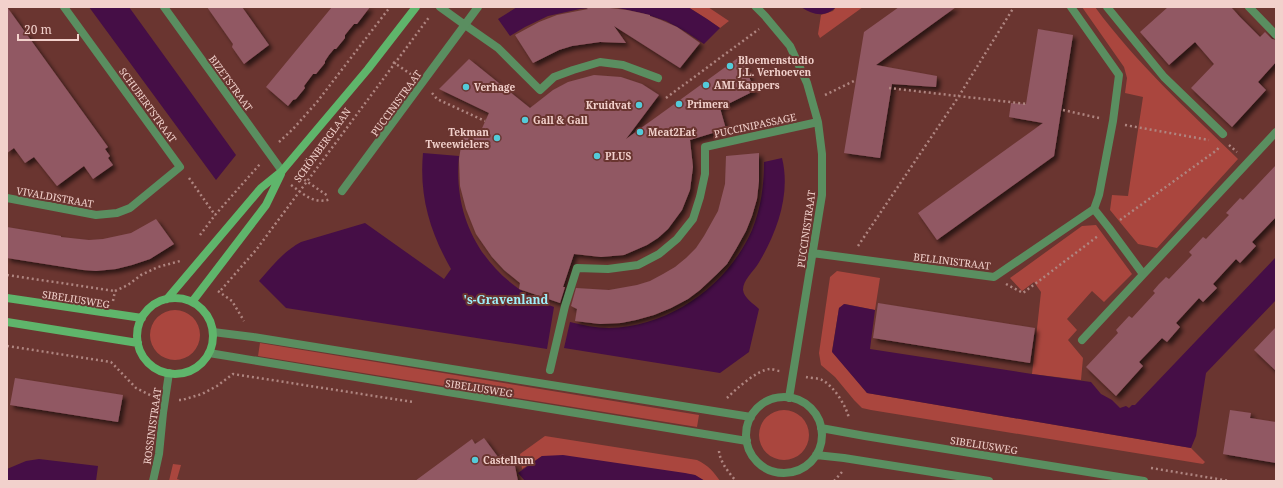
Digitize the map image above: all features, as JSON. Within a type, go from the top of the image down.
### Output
[{"type":"street","name":"SCHUBERTSTRAAT","points":[[64,7],[180,166]]},
{"type":"street","name":"BIZETSTRAAT","points":[[164,7],[282,171]]},
{"type":"street","name":"SCHÖNBERGLAAN","points":[[167,299],[261,188],[282,171],[368,69],[416,7]]},
{"type":"street","points":[[440,7],[498,48],[540,90],[554,77],[600,62],[623,65],[658,78]]},
{"type":"street","name":"PUCCINISTRAAT","points":[[339,194],[478,7]]},
{"type":"street","name":"PUCCINISTRAAT","points":[[756,7],[790,46],[807,83],[818,122],[822,154],[822,195],[789,398]]},
{"type":"street","points":[[1071,7],[1119,75],[1113,121],[1100,195],[1094,209],[1143,274]]},
{"type":"street","points":[[1107,7],[1164,77],[1223,137]]},
{"type":"street","points":[[1249,7],[1276,35]]},
{"type":"street","name":"PUCCINIPASSAGE","points":[[550,370],[565,306],[576,268],[608,269],[638,265],[659,254],[677,239],[693,219],[700,197],[705,174],[705,146],[818,122]]},
{"type":"street","points":[[1082,340],[1276,132]]},
{"type":"street","name":"VIVALDISTRAAT","points":[[7,198],[96,214],[117,213],[130,208],[180,166]]},
{"type":"street","name":"SCHÖNBERGLAAN","points":[[192,302],[266,205],[282,171]]},
{"type":"street","name":"BELLINISTRAAT","points":[[812,253],[994,278],[1094,209]]},
{"type":"street","name":"SIBELIUSWEG","points":[[7,298],[142,318]]},
{"type":"street","points":[[178,298],[192,302],[205,312],[210,320],[213,332],[212,346],[209,353],[199,365],[188,371],[169,373],[160,370],[145,358],[140,350],[138,343],[138,327],[142,318],[152,306],[167,299],[178,298]]},
{"type":"street","points":[[7,322],[138,343]]},
{"type":"street","name":"SIBELIUSWEG","points":[[213,332],[369,355],[751,417]]},
{"type":"street","name":"SIBELIUSWEG","points":[[209,353],[747,441]]},
{"type":"street","name":"ROSSINISTRAAT","points":[[153,481],[159,454],[169,373]]},
{"type":"street","points":[[782,398],[789,398],[800,401],[810,408],[817,417],[821,428],[821,442],[816,456],[806,466],[789,473],[767,469],[758,462],[751,452],[747,441],[747,426],[751,417],[767,402],[782,398]]},
{"type":"street","name":"SIBELIUSWEG","points":[[821,428],[1144,481]]},
{"type":"street","points":[[816,456],[844,458],[989,481]]},
{"type":"street","points":[[777,481],[778,472]]},
{"type":"path","points":[[180,166],[215,215],[281,139],[293,129],[317,102],[390,7]]},
{"type":"path","points":[[849,258],[959,96],[1014,7]]},
{"type":"path","name":"SCHÖNBERGLAAN","points":[[219,291],[256,250],[432,13]]},
{"type":"path","points":[[666,98],[769,21]]},
{"type":"path","points":[[812,102],[856,80]]},
{"type":"path","points":[[423,83],[437,98],[485,122]]},
{"type":"path","points":[[889,88],[1027,104]]},
{"type":"path","points":[[1063,110],[1113,121],[1136,128],[1202,139],[1223,137],[1248,162]]},
{"type":"path","points":[[282,171],[296,174],[328,196],[339,194]]},
{"type":"path","points":[[282,171],[290,184],[311,199],[321,201],[330,200],[339,194]]},
{"type":"path","name":"SIBELIUSWEG","points":[[7,275],[115,291],[128,285],[141,275],[158,267],[180,261]]},
{"type":"path","points":[[7,346],[111,362]]},
{"type":"path","points":[[719,453],[724,464],[736,481]]},
{"type":"path","points":[[834,481],[842,472]]},
{"type":"shaded area","points":[[89,7],[129,7],[236,155],[216,180]]},
{"type":"shaded area","points":[[517,7],[599,7],[580,9],[548,16],[510,36],[498,19]]},
{"type":"shaded area","points":[[599,7],[688,7],[720,28],[704,44],[666,21],[642,13],[618,8]]},
{"type":"shaded area","points":[[688,7],[708,7],[729,21],[720,28]]},
{"type":"shaded area","points":[[801,7],[836,7],[828,13],[819,14],[810,12]]},
{"type":"shaded area","points":[[836,7],[863,7],[820,38],[818,34],[821,15],[833,11]]},
{"type":"shaded area","points":[[1082,7],[1095,7],[1145,67],[1238,159],[1157,248],[1138,244],[1110,210],[1112,195],[1128,196],[1143,97],[1125,93],[1127,78],[1124,67]]},
{"type":"shaded area","points":[[423,153],[459,156],[458,181],[462,205],[469,228],[480,248],[494,267],[511,283],[531,296],[554,307],[547,349],[286,308],[259,281],[284,254],[301,242],[365,223],[444,279],[451,269],[437,241],[428,213],[423,184]]},
{"type":"shaded area","points":[[782,158],[785,185],[780,213],[765,252],[746,279],[743,286],[745,296],[759,309],[749,352],[720,373],[564,348],[570,322],[604,328],[632,326],[654,320],[675,311],[712,285],[728,268],[741,250],[752,230],[758,213],[761,196],[764,162]]},
{"type":"shaded area","points":[[1096,225],[1132,274],[1104,302],[1092,291],[1067,319],[1077,330],[1068,340],[1083,358],[1081,380],[1032,374],[1041,292],[1034,282],[1022,291],[1010,278],[1082,226]]},
{"type":"shaded area","points":[[1276,257],[1276,300],[1206,373],[1196,436],[1191,448],[867,393],[832,352],[839,308],[844,304],[875,310],[870,349],[1091,382],[1101,394],[1112,400],[1120,408],[1126,406],[1129,408],[1132,405],[1135,405]]},
{"type":"shaded area","points":[[837,271],[880,278],[875,310],[845,304],[839,308],[832,351],[867,393],[1191,448],[1205,462],[1203,464],[862,408],[835,377],[821,365],[819,353],[830,277]]},
{"type":"shaded area","points":[[170,310],[180,310],[193,317],[200,330],[200,340],[193,353],[180,360],[170,360],[161,356],[154,349],[150,340],[150,330],[154,321],[161,314]]},
{"type":"shaded area","points":[[260,343],[699,415],[697,427],[258,356]]},
{"type":"shaded area","points":[[784,410],[798,414],[805,421],[809,435],[805,449],[798,456],[784,460],[770,456],[763,449],[759,435],[763,421],[770,414]]},
{"type":"shaded area","points":[[545,436],[697,460],[710,469],[720,481],[705,481],[695,475],[542,456],[522,469],[520,454]]},
{"type":"shaded area","points":[[563,455],[685,473],[695,475],[705,481],[525,481],[518,473],[542,456]]},
{"type":"shaded area","points":[[39,459],[98,466],[96,481],[7,481],[7,469],[26,461]]},
{"type":"shaded area","points":[[173,464],[181,465],[177,479],[183,481],[169,481]]},
{"type":"building","points":[[7,7],[108,147],[105,149],[110,156],[108,158],[113,165],[93,179],[84,166],[57,186],[34,157],[25,163],[14,148],[7,153]]},
{"type":"building","points":[[207,7],[242,7],[269,45],[244,64],[232,47],[233,44]]},
{"type":"building","points":[[332,7],[370,7],[357,24],[354,24],[349,30],[345,35],[345,38],[329,55],[325,63],[316,74],[313,74],[304,86],[305,88],[296,99],[293,100],[288,106],[266,87]]},
{"type":"building","points":[[585,7],[627,10],[650,15],[677,27],[700,43],[680,68],[614,26],[626,43],[600,42],[572,46],[559,50],[533,63],[515,35],[539,22],[557,15],[588,9]]},
{"type":"building","points":[[899,7],[956,7],[876,65],[937,76],[936,87],[892,84],[880,158],[844,153],[864,32]]},
{"type":"building","points":[[1168,7],[1231,7],[1260,37],[1265,32],[1272,39],[1276,40],[1276,62],[1258,82],[1266,90],[1232,127],[1191,88],[1214,64],[1195,42],[1169,65],[1140,32]]},
{"type":"building","points":[[1038,29],[1073,35],[1054,156],[937,240],[918,213],[1043,123],[1009,117],[1011,103],[1026,104]]},
{"type":"building","points":[[742,55],[754,91],[720,108],[726,129],[690,140],[693,167],[690,190],[682,210],[668,229],[647,245],[624,255],[601,257],[574,254],[563,287],[565,287],[560,303],[519,289],[520,283],[504,270],[492,257],[476,234],[466,209],[460,186],[459,159],[463,134],[478,137],[489,113],[439,89],[469,59],[530,108],[553,90],[568,82],[594,75],[621,77],[642,84],[659,95],[626,139]]},
{"type":"building","points":[[759,153],[759,181],[757,199],[746,231],[727,264],[700,290],[688,299],[671,308],[636,320],[621,323],[600,324],[575,321],[577,309],[571,306],[576,288],[609,290],[637,285],[650,281],[663,274],[686,258],[696,248],[718,211],[725,184],[726,156]]},
{"type":"building","points":[[1276,165],[1276,217],[1252,242],[1256,246],[1240,263],[1236,259],[1213,284],[1217,288],[1203,302],[1199,298],[1176,323],[1180,327],[1167,342],[1162,338],[1139,362],[1143,366],[1116,396],[1086,367],[1118,333],[1116,330],[1129,316],[1132,318],[1155,293],[1153,291],[1159,284],[1166,277],[1169,279],[1192,255],[1189,252],[1203,237],[1206,239],[1229,215],[1226,213],[1240,198],[1243,200]]},
{"type":"building","points":[[156,219],[174,244],[150,259],[132,265],[116,269],[96,271],[7,258],[7,227],[61,237],[89,240],[103,239],[131,233]]},
{"type":"building","points":[[878,303],[1035,328],[1030,363],[873,338]]},
{"type":"building","points":[[1276,327],[1276,371],[1254,350]]},
{"type":"building","points":[[15,378],[123,395],[118,422],[10,405]]},
{"type":"building","points":[[1230,410],[1251,413],[1250,418],[1276,422],[1276,463],[1223,454]]},
{"type":"building","name":"Castellum","points":[[484,438],[498,457],[503,454],[509,462],[515,466],[518,481],[415,481],[472,439],[475,444]]},
{"type":"place","name":"Bloemenstudio J.L. Verhoeven","points":[[730,66]]},
{"type":"place","name":"AMI Kappers","points":[[706,85]]},
{"type":"place","name":"Verhage","points":[[466,87]]},
{"type":"place","name":"Primera","points":[[679,104]]},
{"type":"place","name":"Kruidvat","points":[[639,105]]},
{"type":"place","name":"Gall & Gall","points":[[525,120]]},
{"type":"place","name":"Meat2Eat","points":[[640,132]]},
{"type":"place","name":"Tekman Tweewielers","points":[[497,138]]},
{"type":"place","name":"PLUS","points":[[597,156]]},
{"type":"place","name":"Castellum","points":[[475,460]]},
{"type":"district","name":"'s-Gravenland","points":[[506,300]]}]
